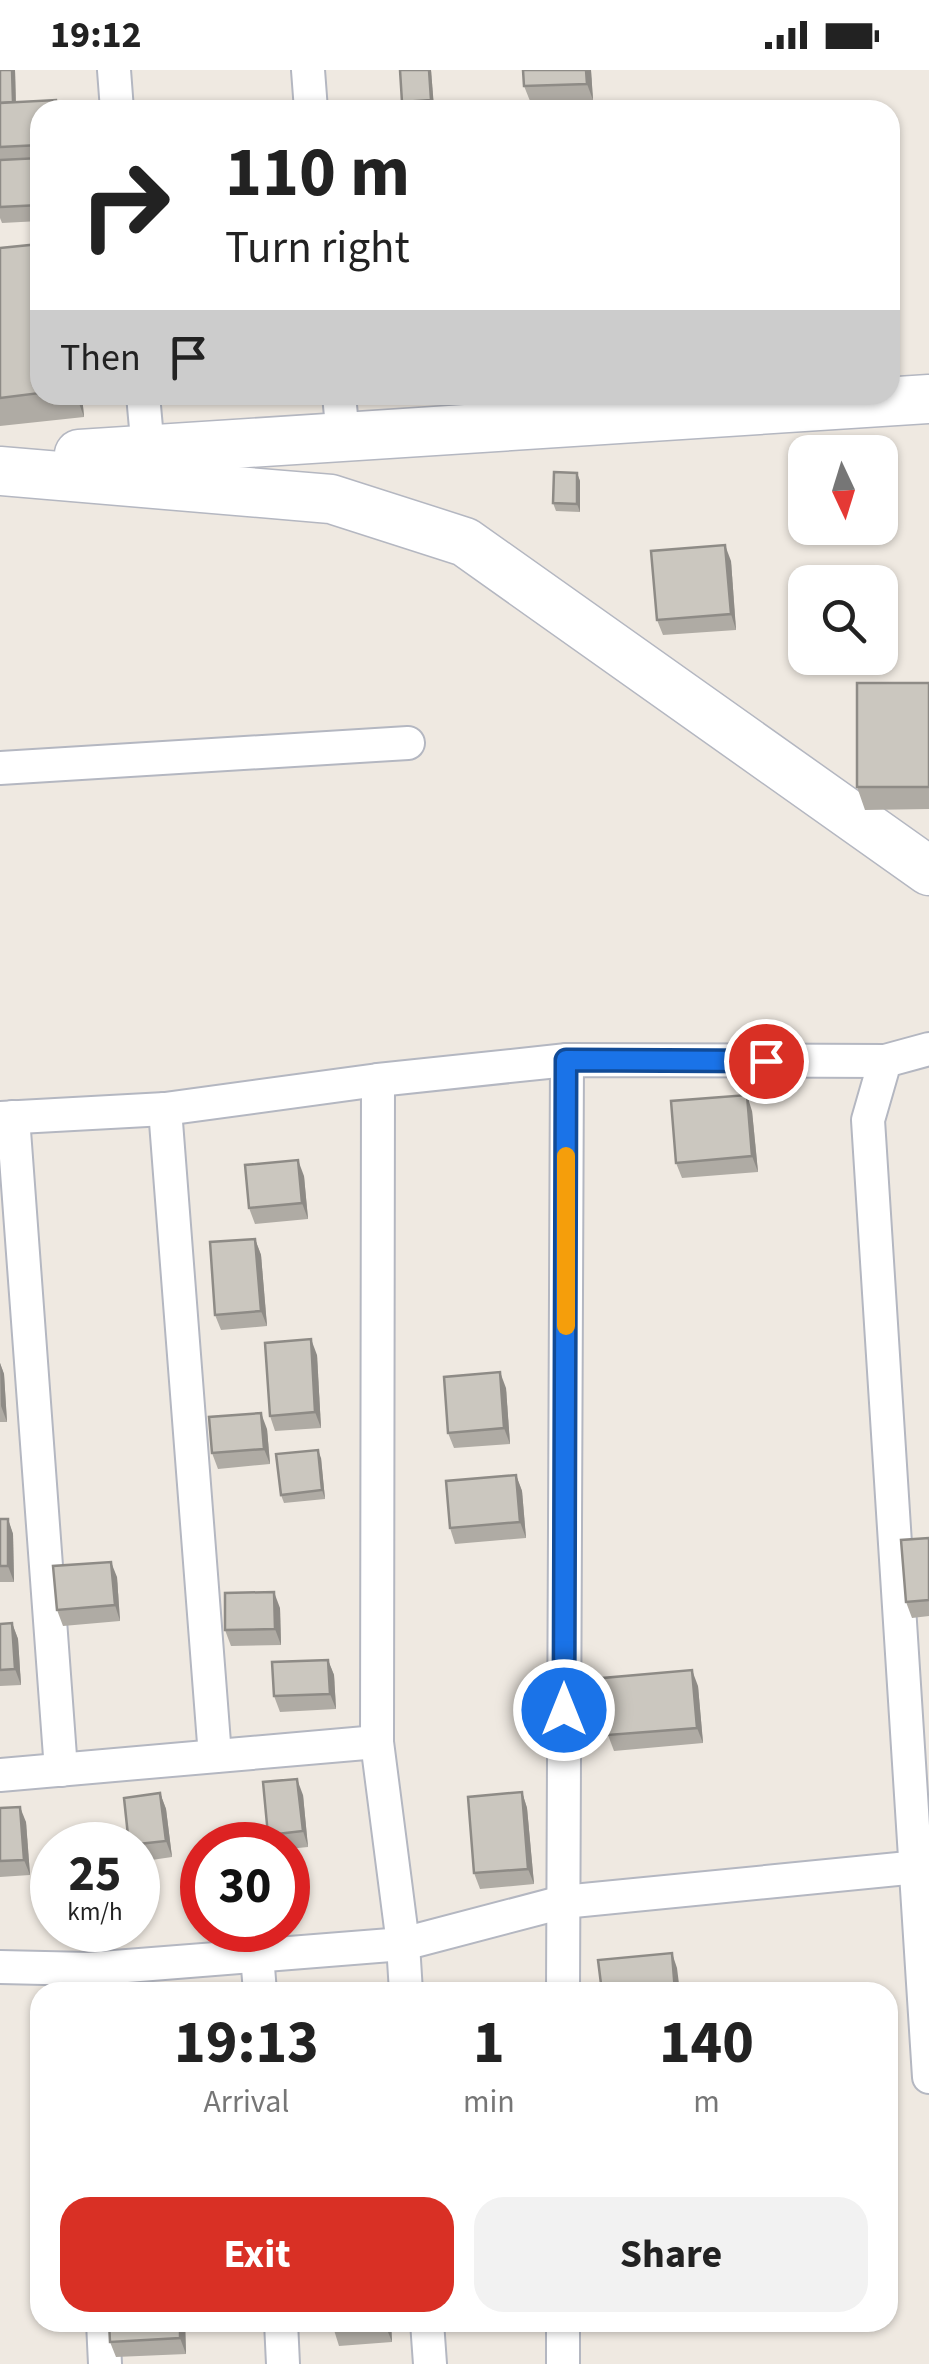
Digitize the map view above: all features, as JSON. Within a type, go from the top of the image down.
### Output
[{"type":"street","points":[[114,70],[116,100]]},
{"type":"street","points":[[308,70],[311,100]]},
{"type":"street","points":[[900,400],[929,399]]},
{"type":"street","points":[[144,405],[148,450]]},
{"type":"street","points":[[0,459],[148,450],[341,416],[721,405]]},
{"type":"street","points":[[0,472],[331,499],[466,542],[929,871]]},
{"type":"street","points":[[0,768],[408,743]]},
{"type":"street","points":[[61,1770],[6,1117],[165,1108],[566,1060],[885,1062],[929,1049]]},
{"type":"street","points":[[563,1982],[566,1060]]},
{"type":"street","points":[[885,1062],[868,1120],[922,1867],[929,2077]]},
{"type":"street","points":[[378,1080],[376,1742],[405,1982]]},
{"type":"street","points":[[165,1108],[215,1756]]},
{"type":"street","points":[[0,1775],[376,1742]]},
{"type":"street","points":[[0,1967],[89,1981],[257,1955],[403,1944],[563,1902],[922,1867]]},
{"type":"street","points":[[257,1955],[259,1982]]},
{"type":"street","points":[[103,2332],[104,2364]]},
{"type":"street","points":[[281,2332],[283,2364]]},
{"type":"street","points":[[428,2332],[430,2364]]},
{"type":"street","points":[[563,2332],[563,2364]]},
{"type":"building","points":[[0,70],[12,70],[13,102],[0,103]]},
{"type":"building","points":[[400,70],[429,70],[431,100],[402,100]]},
{"type":"building","points":[[523,70],[586,70],[587,84],[524,86]]},
{"type":"building","points":[[30,101],[30,146],[0,147],[0,103]]},
{"type":"building","points":[[30,158],[30,206],[0,207],[0,160]]},
{"type":"building","points":[[30,245],[30,394],[0,398],[0,248]]},
{"type":"building","points":[[554,472],[577,473],[577,504],[553,503]]},
{"type":"building","points":[[725,545],[731,614],[657,620],[651,551]]},
{"type":"building","points":[[857,683],[929,683],[929,787],[857,787]]},
{"type":"building","points":[[747,1095],[752,1156],[676,1163],[671,1101]]},
{"type":"building","points":[[298,1160],[302,1203],[249,1208],[245,1165]]},
{"type":"building","points":[[255,1239],[261,1311],[215,1315],[210,1242]]},
{"type":"building","points":[[311,1339],[315,1412],[270,1416],[265,1343]]},
{"type":"building","points":[[500,1372],[504,1428],[448,1433],[444,1377]]},
{"type":"building","points":[[261,1413],[264,1449],[212,1453],[209,1417]]},
{"type":"building","points":[[318,1450],[322,1490],[281,1495],[276,1454]]},
{"type":"building","points":[[516,1475],[520,1522],[450,1528],[446,1481]]},
{"type":"building","points":[[0,1519],[8,1519],[8,1566],[0,1566]]},
{"type":"building","points":[[929,1538],[929,1600],[906,1602],[901,1540]]},
{"type":"building","points":[[111,1562],[115,1605],[57,1610],[53,1566]]},
{"type":"building","points":[[274,1592],[275,1629],[225,1630],[225,1593]]},
{"type":"building","points":[[12,1623],[15,1669],[0,1670],[0,1624]]},
{"type":"building","points":[[328,1660],[330,1694],[274,1696],[272,1662]]},
{"type":"building","points":[[692,1670],[697,1728],[608,1735],[603,1678]]},
{"type":"building","points":[[297,1779],[302,1822],[267,1822],[263,1782]]},
{"type":"building","points":[[522,1792],[528,1869],[474,1873],[468,1797]]},
{"type":"building","points":[[160,1793],[166,1841],[160,1842],[160,1822],[127,1822],[124,1798]]},
{"type":"building","points":[[20,1807],[24,1860],[0,1861],[0,1808]]},
{"type":"building","points":[[672,1953],[674,1982],[601,1982],[598,1960]]},
{"type":"building","points":[[110,2332],[180,2332],[180,2338],[110,2342]]},
{"type":"slow traffic","points":[[566,1156],[566,1326]]},
{"type":"route","points":[[564,1710],[566,1060],[766,1061]]}]
